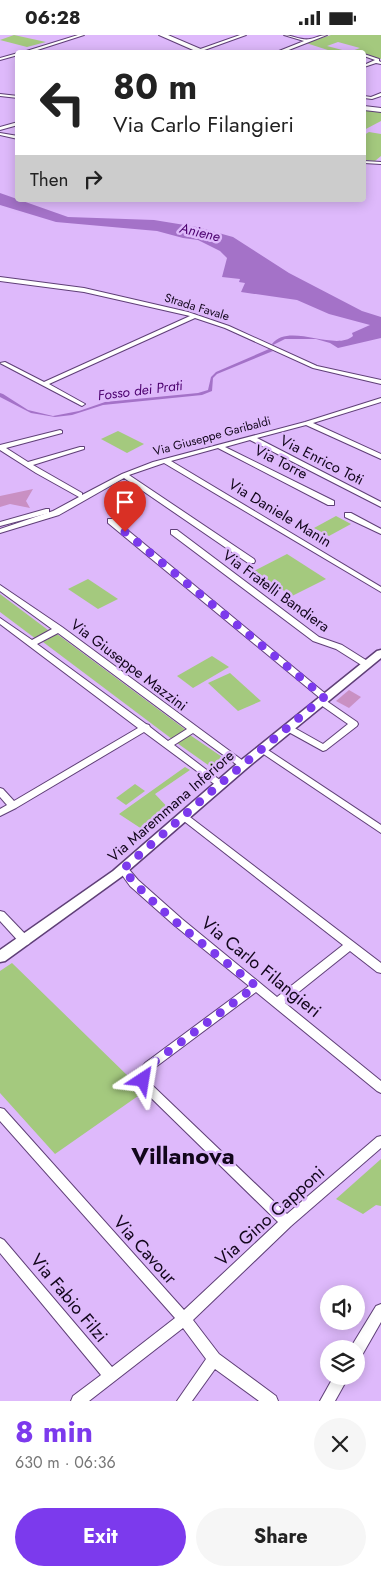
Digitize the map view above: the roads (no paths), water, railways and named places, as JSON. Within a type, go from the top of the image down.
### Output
[{"type":"main road","points":[[162,35],[199,50]]},
{"type":"main road","points":[[366,108],[380,109]]},
{"type":"main road","name":"Via Maremmana Inferiore","points":[[0,957],[25,941],[123,869],[220,784],[381,653]]},
{"type":"street","points":[[36,50],[82,35]]},
{"type":"street","points":[[199,50],[244,35]]},
{"type":"street","points":[[286,35],[308,41]]},
{"type":"street","points":[[284,50],[325,35]]},
{"type":"street","points":[[0,59],[15,55]]},
{"type":"street","points":[[366,56],[377,59],[378,62]]},
{"type":"street","points":[[366,97],[372,98],[381,94]]},
{"type":"street","points":[[0,95],[15,96]]},
{"type":"street","points":[[0,129],[15,124]]},
{"type":"street","points":[[0,134],[15,137]]},
{"type":"street","points":[[366,162],[381,163]]},
{"type":"street","name":"Strada Favale","points":[[0,279],[93,291],[195,316],[227,327],[318,368],[381,382]]},
{"type":"street","points":[[44,384],[195,316]]},
{"type":"street","points":[[3,363],[82,404]]},
{"type":"street","name":"Via Giuseppe Garibaldi","points":[[0,524],[51,509],[120,473],[163,456],[303,421],[381,396]]},
{"type":"street","name":"Via Giuseppe Garibaldi","points":[[0,531],[56,513],[124,475],[165,460],[307,423],[381,400]]},
{"type":"street","points":[[307,423],[381,457]]},
{"type":"street","points":[[0,447],[60,432]]},
{"type":"street","name":"Via Enrico Toti","points":[[251,438],[381,505]]},
{"type":"street","name":"Via Torre","points":[[219,446],[331,503]]},
{"type":"street","points":[[0,447],[79,495]]},
{"type":"street","points":[[27,465],[82,448]]},
{"type":"street","name":"Via Daniele Manin","points":[[165,460],[381,590]]},
{"type":"street","points":[[124,475],[251,561]]},
{"type":"street","points":[[348,515],[381,532]]},
{"type":"street","points":[[111,521],[354,724],[323,748],[288,728]]},
{"type":"street","name":"Via Fratelli Bandiera","points":[[174,532],[318,641],[339,647],[366,664]]},
{"type":"street","name":"Via Giuseppe Mazzini","points":[[0,587],[243,765]]},
{"type":"street","points":[[0,620],[220,784]]},
{"type":"street","points":[[32,643],[59,629]]},
{"type":"street","points":[[0,813],[146,727]]},
{"type":"street","points":[[170,745],[193,729]]},
{"type":"street","points":[[262,749],[381,830]]},
{"type":"street","points":[[0,791],[13,806]]},
{"type":"street","points":[[183,816],[381,969]]},
{"type":"street","name":"Via Carlo Filangieri","points":[[123,869],[134,883],[178,922],[381,1088]]},
{"type":"street","points":[[0,915],[25,941]]},
{"type":"street","points":[[277,1003],[351,945]]},
{"type":"street","points":[[256,986],[149,1066],[144,1073],[143,1080],[148,1088],[287,1222]]},
{"type":"street","name":"Via Cavour","points":[[0,1113],[184,1319],[214,1359],[271,1401]]},
{"type":"street","name":"Via Gino Capponi","points":[[78,1401],[184,1319],[287,1222],[381,1141]]},
{"type":"street","name":"Via Fabio Filzi","points":[[0,1243],[110,1375]]},
{"type":"street","points":[[363,1340],[381,1310]]},
{"type":"street","points":[[184,1401],[214,1359]]},
{"type":"street","points":[[327,1401],[337,1385]]},
{"type":"water","name":"Aniene","points":[[0,193],[15,198],[15,202],[26,202],[68,217],[154,220],[197,227],[233,237],[289,273],[362,311],[381,317],[381,338],[338,348],[330,343],[316,339],[285,339],[273,345],[280,338],[289,336],[335,341],[345,340],[353,336],[352,333],[370,325],[329,314],[297,300],[241,292],[245,283],[239,282],[240,279],[222,277],[227,258],[220,251],[198,240],[157,231],[56,222],[0,205]]},
{"type":"water","points":[[269,349],[273,351],[217,374],[213,378],[212,391],[202,395],[103,405],[72,415],[55,417],[31,413],[0,397],[0,393],[28,410],[53,416],[79,411],[105,402],[198,393],[208,390],[211,377],[216,372]]},
{"type":"district","name":"Villanova","points":[[183,1155]]},
{"type":"water label","name":"Fosso dei Prati","points":[[140,390]]}]
